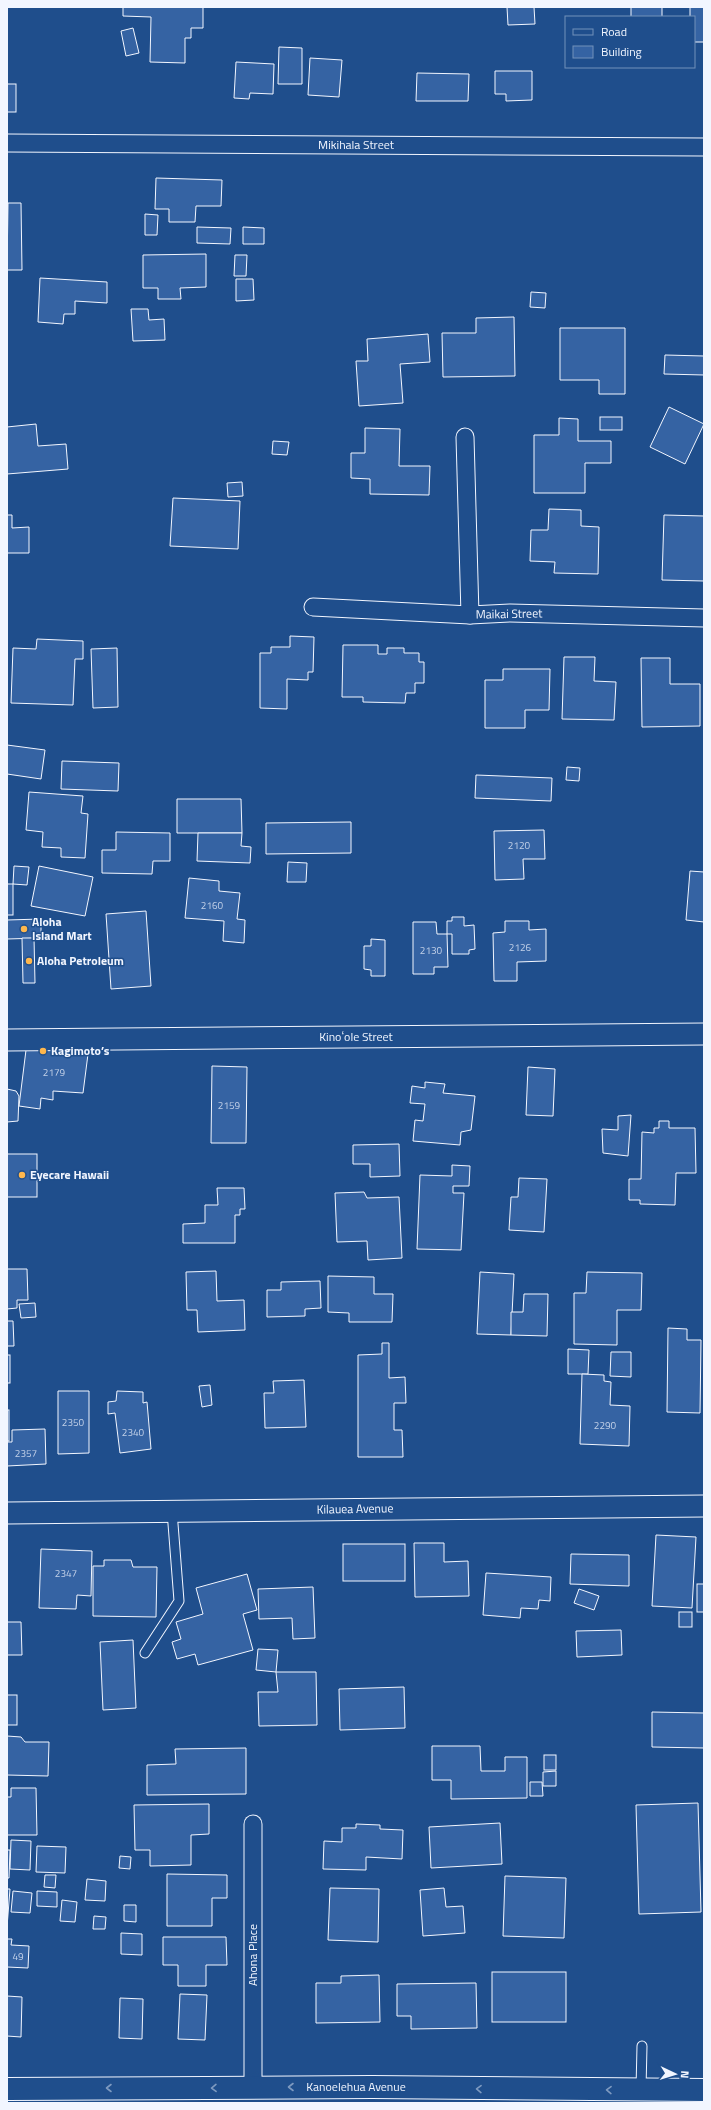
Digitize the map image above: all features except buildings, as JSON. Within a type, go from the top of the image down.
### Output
[{"type":"highway","name":"Kanoelehua Avenue","points":[[7,2089],[253,2087],[642,2091],[704,2090]]},
{"type":"street","name":"Mikihala Street","points":[[7,143],[704,147]]},
{"type":"street","points":[[465,436],[470,615]]},
{"type":"street","name":"Maikai Street","points":[[313,607],[470,615],[510,613],[704,618]]},
{"type":"street","name":"Kinoʻole Street","points":[[7,1040],[704,1034]]},
{"type":"street","name":"Kilauea Avenue","points":[[7,1513],[704,1506]]},
{"type":"street","name":"Ahona Place","points":[[253,1824],[253,2087]]},
{"type":"lane","points":[[145,1653],[179,1601],[172,1511]]},
{"type":"lane","points":[[642,2046],[642,2091]]},
{"type":"place","name":"Aloha Island Mart","points":[[24,929]]},
{"type":"place","name":"Aloha Petroleum","points":[[29,961]]},
{"type":"place","name":"Kagimoto’s","points":[[43,1051]]},
{"type":"place","name":"Eyecare Hawaii","points":[[22,1175]]}]
